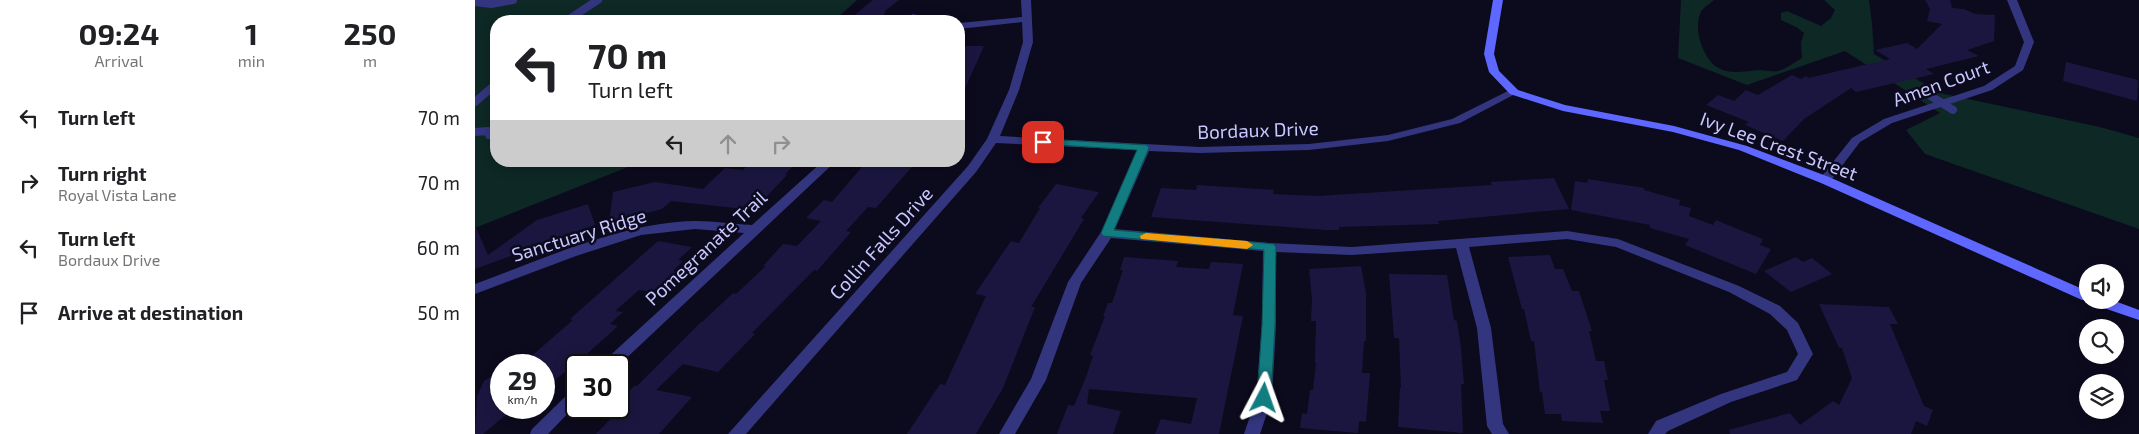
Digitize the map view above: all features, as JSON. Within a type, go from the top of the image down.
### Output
[{"type":"street","name":"Collin Falls Drive","points":[[736,434],[972,169],[993,139],[1014,90],[1028,42],[1026,0]]},
{"type":"street","name":"Ivy Lee Crest Street","points":[[1498,0],[1489,54],[1494,72],[1514,92],[1563,108],[1683,131],[1743,148],[1825,180],[2079,292]]},
{"type":"street","name":"Amen Court","points":[[1825,180],[1856,140],[1888,121],[1940,102],[1988,88],[2019,68],[2029,42],[2012,0]]},
{"type":"street","points":[[965,25],[1027,19]]},
{"type":"street","name":"Bordaux Drive","points":[[993,139],[1200,150],[1309,147],[1388,138],[1456,121],[1514,92]]},
{"type":"street","points":[[1007,434],[1038,380],[1075,282],[1107,233],[1143,148]]},
{"type":"street","name":"Pomegranate Trail","points":[[621,354],[824,167]]},
{"type":"street","name":"Sanctuary Ridge","points":[[475,289],[571,253],[640,231],[695,225],[756,230]]},
{"type":"street","points":[[1107,233],[1270,247],[1352,251],[1567,236],[1618,243],[1733,288],[1775,310],[1793,327],[1806,354],[1793,376],[1726,398],[1662,426],[1656,434]]},
{"type":"street","points":[[1461,242],[1483,328],[1495,426],[1501,434]]},
{"type":"street","points":[[1252,434],[1264,398],[1269,325],[1270,247]]},
{"type":"street","points":[[2122,309],[2139,315]]},
{"type":"street","points":[[538,434],[565,407]]},
{"type":"lane","points":[[475,2],[491,4],[513,0]]},
{"type":"lane","points":[[575,15],[598,0]]},
{"type":"lane","points":[[475,102],[490,89]]},
{"type":"lane","points":[[1929,95],[1953,110]]},
{"type":"lane","points":[[475,132],[488,131],[489,136]]},
{"type":"green space","points":[[475,0],[857,0],[841,15],[490,15],[490,167],[628,167],[475,228]]},
{"type":"green space","points":[[1681,0],[1714,0],[1702,10],[1699,17],[1698,32],[1700,41],[1707,56],[1717,67],[1726,71],[1737,72],[1778,71],[1802,58],[1801,42],[1804,33],[1781,20],[1781,13],[1787,11],[1821,26],[1831,18],[1835,10],[1824,0],[1869,0],[1874,54],[1940,93],[2100,127],[2139,138],[2139,229],[1925,154],[1906,130],[1940,113],[1845,51],[1747,85],[1678,58]]},
{"type":"building","points":[[873,0],[899,0],[885,11],[884,15],[854,15]]},
{"type":"building","points":[[1925,0],[1950,0],[1952,8],[1964,9],[1975,14],[1995,15],[1994,41],[1967,50],[1979,56],[1926,69],[1934,74],[1856,92],[1851,88],[1804,119],[1783,141],[1745,125],[1749,122],[1706,105],[1718,95],[1734,101],[1746,90],[1758,95],[1792,75],[1801,79],[1806,76],[1808,78],[1890,59],[1875,50],[1907,43],[1917,49],[1942,24],[1927,21],[1930,9]]},
{"type":"building","points":[[965,46],[984,46],[965,89]]},
{"type":"building","points":[[2066,62],[2138,80],[2137,101],[2063,81]]},
{"type":"building","points":[[746,167],[792,167],[785,175],[787,175],[754,210],[671,201],[662,209],[609,223],[613,192],[655,182],[703,189],[725,168],[743,170]]},
{"type":"building","points":[[862,167],[912,167],[876,208],[868,207],[846,231],[851,232],[817,271],[814,270],[752,333],[755,334],[718,372],[683,364],[656,390],[692,397],[659,434],[596,434],[610,419],[630,419],[630,390],[637,386],[701,322],[733,293],[736,294],[766,266],[763,266],[783,244],[797,246],[821,221],[806,218],[824,200],[832,202]]},
{"type":"building","points":[[1554,178],[1569,209],[1438,221],[1439,224],[1339,227],[1339,230],[1326,230],[1151,217],[1161,188],[1196,190],[1197,185],[1274,190],[1273,194],[1318,196],[1492,185],[1491,182]]},
{"type":"building","points":[[1588,179],[1644,188],[1644,190],[1680,200],[1679,205],[1691,208],[1689,216],[1713,225],[1716,220],[1763,239],[1760,245],[1771,249],[1756,274],[1685,245],[1689,239],[1650,228],[1650,225],[1571,210],[1575,181],[1587,183]]},
{"type":"building","points":[[1056,184],[1099,192],[1081,218],[1084,219],[1031,307],[1035,307],[1003,388],[976,434],[907,434],[940,384],[945,385],[986,296],[975,294],[1011,241],[1019,243],[1040,208],[1038,208]]},
{"type":"building","points":[[588,204],[595,225],[475,269],[475,225],[488,255],[537,220]]},
{"type":"building","points":[[658,241],[692,247],[678,260],[683,261],[673,271],[679,272],[656,293],[639,290],[615,311],[623,312],[610,324],[618,326],[587,354],[565,354],[565,372],[555,380],[555,354],[534,354],[573,320],[570,319]]},
{"type":"building","points":[[1550,255],[1555,269],[1563,269],[1572,291],[1579,291],[1592,331],[1589,331],[1596,361],[1604,361],[1608,380],[1604,380],[1610,411],[1600,411],[1603,423],[1562,421],[1561,414],[1545,414],[1542,392],[1540,392],[1534,341],[1531,341],[1524,309],[1522,309],[1508,257]]},
{"type":"building","points":[[1124,257],[1178,261],[1176,267],[1209,269],[1211,262],[1243,264],[1233,315],[1243,316],[1219,434],[1155,434],[1161,419],[1191,424],[1197,398],[1089,389],[1087,404],[1121,411],[1113,434],[1057,434],[1068,405],[1074,406],[1086,377],[1093,356],[1090,355],[1105,316],[1103,316],[1108,303],[1112,303],[1123,270],[1120,270]]},
{"type":"building","points":[[1796,257],[1803,262],[1812,258],[1832,274],[1791,292],[1764,271]]},
{"type":"building","points":[[1361,266],[1366,293],[1366,341],[1364,341],[1362,373],[1370,373],[1366,422],[1359,421],[1358,433],[1300,428],[1302,413],[1307,414],[1310,390],[1313,390],[1316,363],[1316,321],[1311,321],[1312,300],[1309,269]]},
{"type":"building","points":[[1389,274],[1447,275],[1454,320],[1457,321],[1461,348],[1464,384],[1461,384],[1463,433],[1398,427],[1401,388],[1399,338],[1394,338]]},
{"type":"building","points":[[1819,304],[1889,307],[1898,324],[1890,324],[1924,406],[1933,410],[1927,426],[1916,421],[1911,434],[1730,434],[1729,430],[1790,413],[1800,425],[1833,401],[1839,405],[1852,378],[1842,348],[1839,348]]},
{"type":"building","points":[[490,377],[490,419],[501,419],[483,434],[475,434],[477,396],[484,381]]},
{"type":"slow traffic","points":[[1146,236],[1247,245]]},
{"type":"route","points":[[1043,142],[1143,148],[1107,233],[1270,247],[1269,325],[1264,398]]}]
